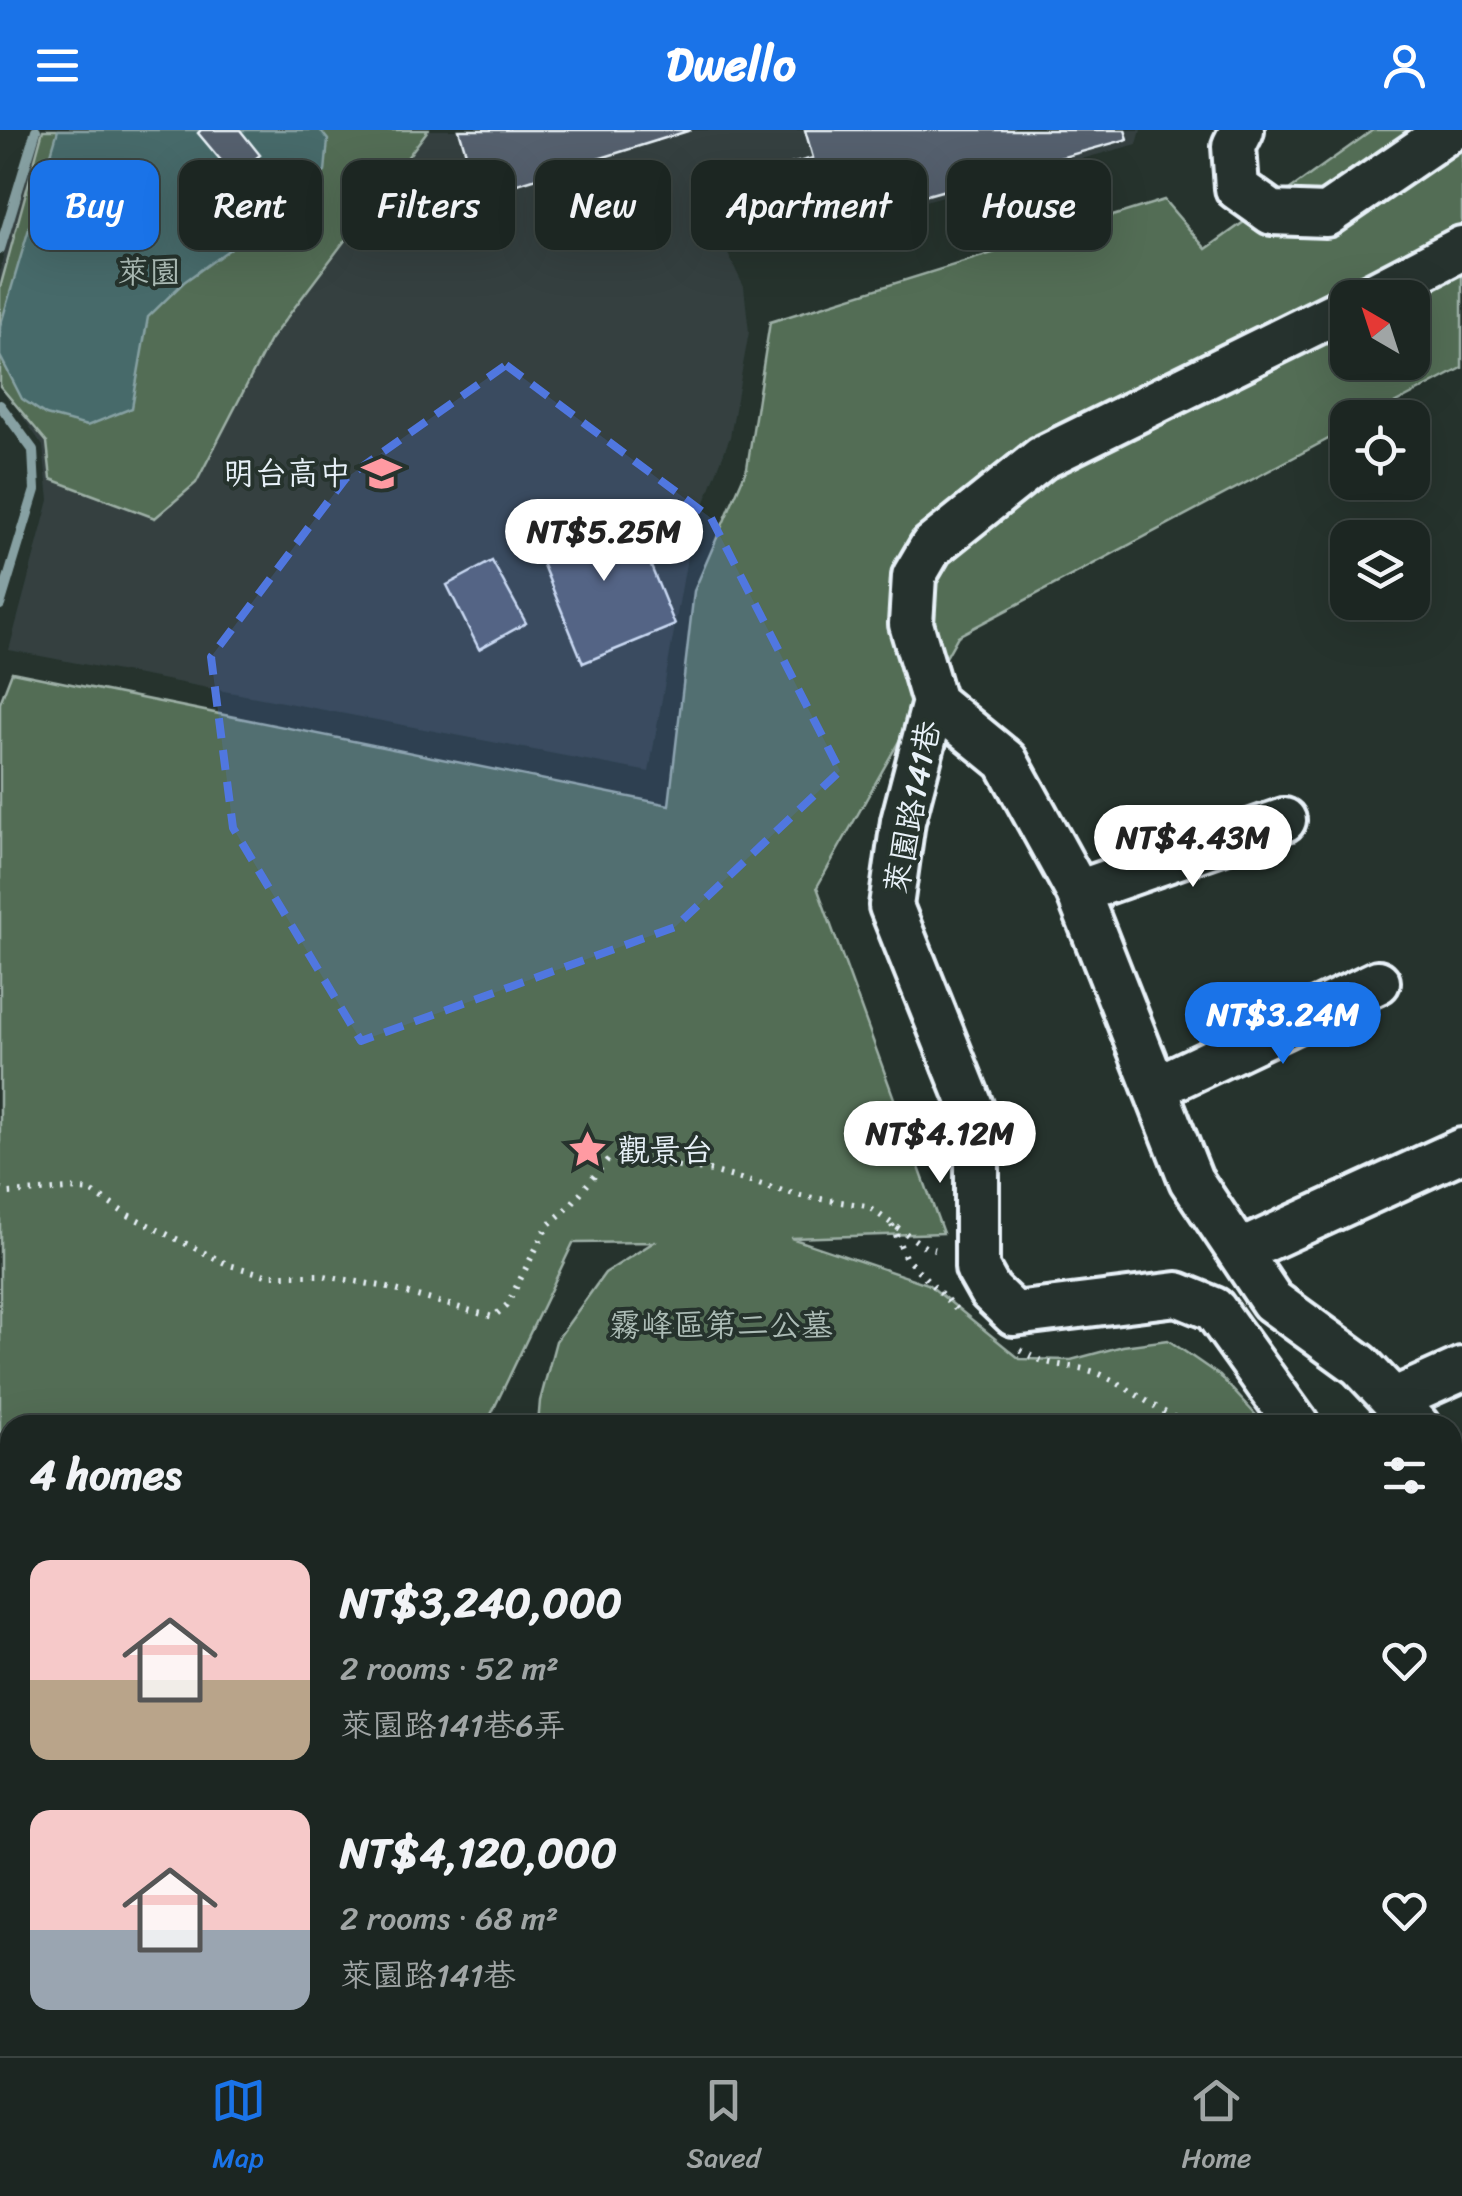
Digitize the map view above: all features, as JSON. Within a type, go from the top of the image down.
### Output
[{"type":"street","points":[[1242,130],[1234,146],[1237,188],[1272,213],[1326,215],[1450,130]]},
{"type":"street","points":[[1401,280],[1462,248]]},
{"type":"street","name":"萊園路141巷","points":[[977,1268],[978,1122],[891,906],[903,821],[934,702],[911,624],[914,576],[931,547],[1042,458],[1330,316]]},
{"type":"street","name":"萊園路141巷","points":[[934,702],[1006,761],[1078,892],[1191,1180],[1272,1302],[1360,1365],[1405,1412]]},
{"type":"street","points":[[1078,892],[1284,820]]},
{"type":"street","points":[[1156,1087],[1378,982]]},
{"type":"street","points":[[1239,1252],[1462,1150]]},
{"type":"street","points":[[977,1268],[990,1291],[1014,1314],[1178,1294],[1214,1309],[1290,1415]]},
{"type":"street","points":[[1405,1412],[1462,1369]]},
{"type":"path","points":[[0,1188],[9,1193],[70,1188],[91,1191],[126,1214],[229,1265],[266,1275],[318,1275],[381,1286],[493,1317],[507,1305],[548,1226],[609,1158],[712,1172],[801,1196],[867,1206],[926,1247],[951,1252],[977,1268]]},
{"type":"highlighted area","points":[[506,365],[711,518],[840,771],[675,927],[361,1041],[233,828],[211,657],[346,478]]},
{"type":"shaded area","name":"明台高中","points":[[34,130],[1141,130],[1137,144],[1078,160],[947,160],[947,195],[927,200],[927,160],[691,160],[691,250],[743,250],[728,254],[744,287],[749,332],[730,437],[690,541],[649,772],[9,650],[49,500],[43,446],[0,384],[0,270]]},
{"type":"green space","name":"萊園","points":[[43,130],[428,130],[405,160],[342,160],[342,244],[270,340],[196,483],[155,518],[51,479],[47,442],[0,386],[0,288],[30,178],[30,250],[159,250],[159,160],[35,160]]},
{"type":"green space","name":"霧峰區第二公墓","points":[[1373,130],[1462,130],[1462,368],[1401,400],[1330,400],[1330,438],[958,636],[817,887],[943,1233],[791,1238],[928,1284],[1020,1359],[1071,1360],[1123,1346],[1168,1340],[1220,1376],[1256,1415],[539,1415],[556,1341],[605,1273],[654,1242],[573,1243],[491,1415],[0,1415],[0,703],[12,672],[669,805],[694,591],[747,468],[770,322],[1003,250],[1111,250],[1111,216],[1164,200],[1206,249]]},
{"type":"water","points":[[58,130],[320,130],[328,140],[322,175],[322,160],[179,160],[179,250],[229,250],[184,282],[148,317],[132,408],[87,426],[46,415],[22,399],[0,356],[0,327],[30,225],[30,250],[159,250],[159,160],[49,160]]},
{"type":"building","points":[[240,130],[260,155],[254,160],[221,160],[198,133]]},
{"type":"building","points":[[459,130],[691,130],[595,160],[535,160],[535,179],[515,185],[515,160],[468,160]]},
{"type":"building","points":[[805,130],[1125,130],[1128,139],[1053,160],[947,160],[947,189],[927,195],[927,160],[806,160],[813,158]]},
{"type":"building","points":[[626,505],[675,625],[583,663],[534,543]]},
{"type":"building","points":[[492,561],[526,623],[479,649],[447,585]]},
{"type":"waterway","points":[[0,249],[36,130]]},
{"type":"waterway","points":[[0,405],[33,450],[35,490],[0,605]]},
{"type":"place","name":"明台高中","points":[[381,473]]},
{"type":"place","name":"觀景台","points":[[587,1150]]}]
